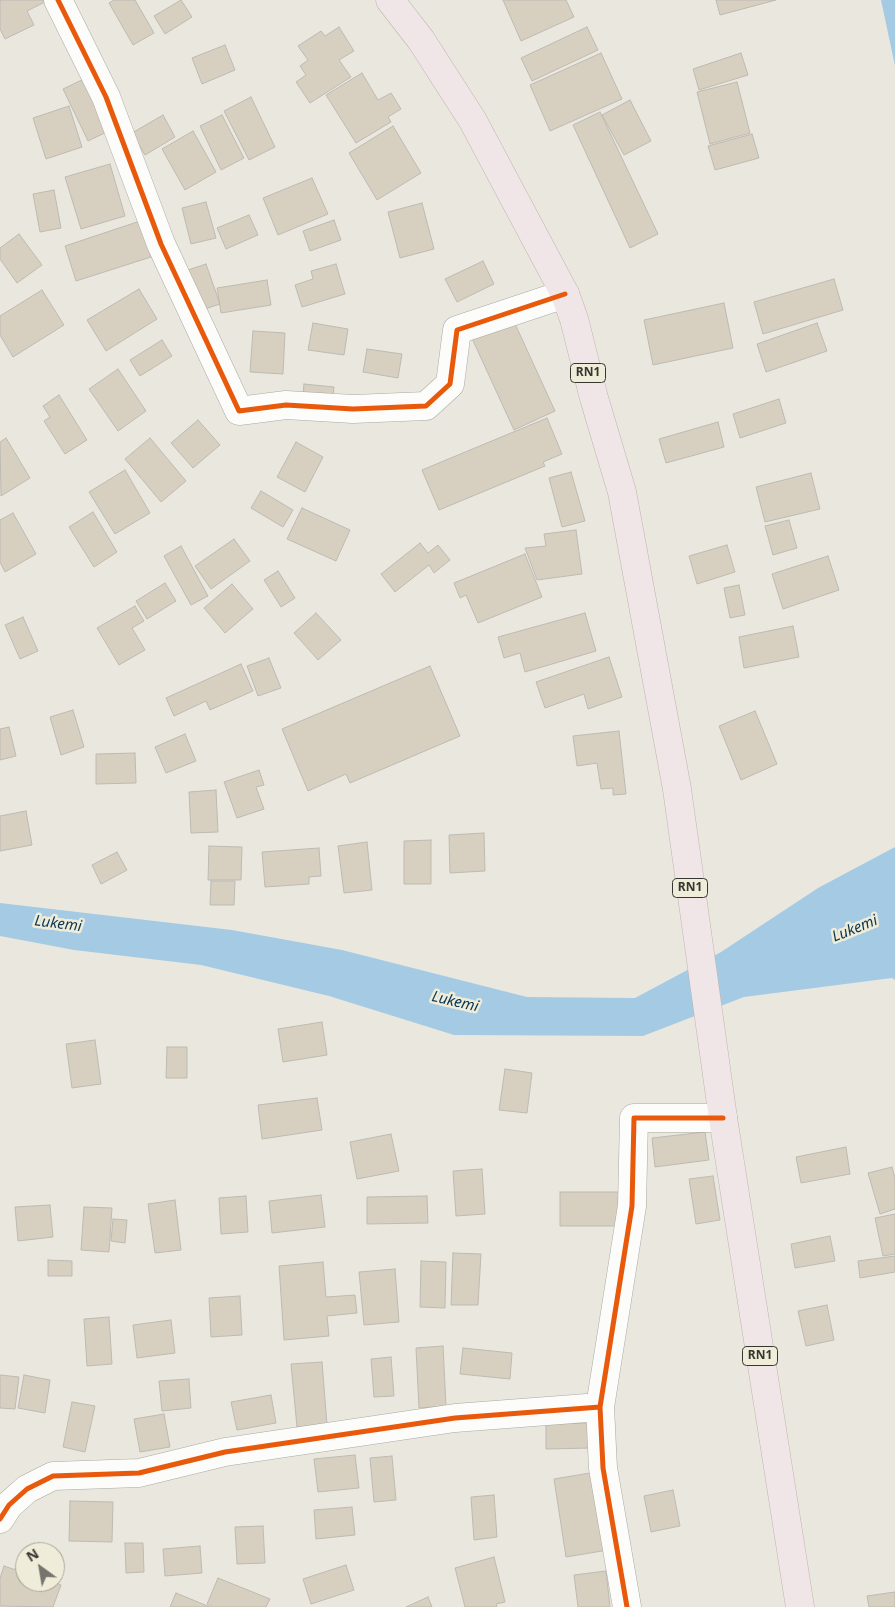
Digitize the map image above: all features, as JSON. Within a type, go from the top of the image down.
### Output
[{"type":"highway","name":"RN1","points":[[390,0],[422,40],[473,121],[565,294],[622,492],[676,789],[722,1111],[800,1607]]},
{"type":"street","points":[[58,0],[106,97],[161,244],[239,410],[286,405],[353,409],[426,406],[450,384],[457,330],[565,294]]},
{"type":"street","points":[[397,0],[422,40]]},
{"type":"street","points":[[627,1607],[602,1468],[600,1408],[632,1206],[634,1118],[722,1111]]},
{"type":"street","points":[[0,1519],[9,1504],[27,1489],[53,1476],[139,1473],[225,1452],[455,1418],[600,1408]]},
{"type":"water","points":[[881,0],[895,0],[895,66]]},
{"type":"water","name":"Lukemi","points":[[895,847],[895,980],[892,978],[744,997],[643,1036],[454,1035],[329,996],[201,965],[74,950],[0,936],[0,903],[232,930],[342,950],[527,997],[635,998],[721,952],[818,888]]},
{"type":"building","points":[[0,0],[44,0],[45,2],[27,11],[34,25],[5,39],[0,29]]},
{"type":"building","points":[[114,0],[135,0],[154,33],[133,45],[109,3]]},
{"type":"building","points":[[181,0],[192,17],[165,34],[154,16]]},
{"type":"building","points":[[503,0],[566,0],[574,17],[521,41]]},
{"type":"building","points":[[716,0],[776,0],[720,15]]},
{"type":"building","points":[[339,27],[354,51],[339,60],[351,77],[310,103],[296,82],[306,75],[300,66],[308,60],[298,46],[321,31],[325,36]]},
{"type":"building","points":[[587,27],[598,50],[532,81],[521,58]]},
{"type":"building","points":[[225,45],[235,70],[202,84],[192,58]]},
{"type":"building","points":[[601,53],[622,99],[550,131],[530,85]]},
{"type":"building","points":[[741,53],[748,75],[699,90],[693,69]]},
{"type":"building","points":[[362,73],[378,100],[391,93],[401,109],[388,117],[391,122],[356,143],[326,95]]},
{"type":"building","points":[[88,77],[113,129],[88,141],[63,89]]},
{"type":"building","points":[[737,82],[750,133],[710,144],[697,92]]},
{"type":"building","points":[[251,97],[275,147],[249,160],[224,111]]},
{"type":"building","points":[[630,100],[651,141],[624,155],[602,115]]},
{"type":"building","points":[[69,106],[82,147],[46,159],[33,118]]},
{"type":"building","points":[[600,112],[658,234],[630,248],[573,125]]},
{"type":"building","points":[[163,115],[175,137],[145,155],[132,133]]},
{"type":"building","points":[[222,115],[244,158],[221,170],[200,126]]},
{"type":"building","points":[[393,126],[421,173],[377,200],[349,153]]},
{"type":"building","points":[[193,131],[216,172],[185,190],[162,149]]},
{"type":"building","points":[[752,134],[759,158],[715,170],[708,146]]},
{"type":"building","points":[[110,164],[125,216],[81,229],[65,177]]},
{"type":"building","points":[[312,178],[328,214],[278,235],[263,198]]},
{"type":"building","points":[[54,190],[61,228],[40,232],[33,194]]},
{"type":"building","points":[[206,202],[216,238],[191,244],[182,208]]},
{"type":"building","points":[[422,203],[434,249],[400,258],[388,212]]},
{"type":"building","points":[[249,215],[258,235],[226,249],[217,228]]},
{"type":"building","points":[[334,220],[341,240],[310,251],[303,231]]},
{"type":"building","points":[[140,221],[151,257],[76,281],[65,246]]},
{"type":"building","points":[[19,234],[42,265],[17,283],[0,259],[0,248]]},
{"type":"building","points":[[483,261],[494,284],[457,302],[445,279]]},
{"type":"building","points":[[206,264],[220,304],[202,310],[188,270]]},
{"type":"building","points":[[336,264],[345,294],[302,307],[295,285],[313,279],[311,271]]},
{"type":"building","points":[[834,279],[843,310],[763,334],[754,302]]},
{"type":"building","points":[[267,280],[271,305],[221,313],[217,288]]},
{"type":"building","points":[[139,289],[157,319],[106,351],[87,320]]},
{"type":"building","points":[[42,290],[64,325],[13,357],[0,335],[0,316]]},
{"type":"building","points":[[724,303],[733,348],[653,365],[644,320]]},
{"type":"building","points":[[511,315],[555,411],[514,430],[470,334]]},
{"type":"building","points":[[313,323],[348,329],[344,355],[308,350]]},
{"type":"building","points":[[817,323],[827,351],[766,372],[757,344]]},
{"type":"building","points":[[253,331],[285,333],[283,374],[250,372]]},
{"type":"building","points":[[162,340],[172,356],[140,376],[130,360]]},
{"type":"building","points":[[367,349],[402,354],[398,378],[363,372]]},
{"type":"building","points":[[118,369],[146,411],[118,431],[89,389]]},
{"type":"building","points":[[304,384],[334,387],[332,406],[302,404]]},
{"type":"building","points":[[59,395],[87,440],[65,454],[44,421],[50,417],[43,406]]},
{"type":"building","points":[[779,399],[786,423],[740,438],[733,414]]},
{"type":"building","points":[[547,418],[562,454],[543,462],[545,466],[439,510],[422,470]]},
{"type":"building","points":[[198,420],[220,445],[193,468],[171,443]]},
{"type":"building","points":[[718,422],[724,447],[666,463],[659,439]]},
{"type":"building","points":[[6,438],[30,478],[1,496],[0,442]]},
{"type":"building","points":[[150,438],[186,481],[161,502],[125,459]]},
{"type":"building","points":[[296,442],[323,457],[305,492],[277,477]]},
{"type":"building","points":[[125,470],[150,513],[115,534],[89,492]]},
{"type":"building","points":[[571,472],[585,521],[562,527],[549,478]]},
{"type":"building","points":[[811,473],[820,509],[765,522],[756,487]]},
{"type":"building","points":[[261,491],[293,510],[283,527],[251,508]]},
{"type":"building","points":[[302,508],[350,530],[336,561],[287,539]]},
{"type":"building","points":[[93,512],[117,552],[94,567],[69,527]]},
{"type":"building","points":[[13,513],[36,554],[5,572],[0,562],[0,520]]},
{"type":"building","points":[[789,520],[797,548],[773,555],[765,526]]},
{"type":"building","points":[[576,530],[582,574],[537,580],[525,548],[546,546],[544,534]]},
{"type":"building","points":[[234,539],[250,561],[211,589],[195,566]]},
{"type":"building","points":[[420,543],[428,553],[438,545],[450,560],[434,573],[429,565],[395,592],[381,574]]},
{"type":"building","points":[[727,545],[735,572],[697,584],[689,556]]},
{"type":"building","points":[[181,546],[208,596],[191,605],[164,556]]},
{"type":"building","points":[[525,554],[542,597],[478,623],[466,595],[460,598],[454,583]]},
{"type":"building","points":[[828,556],[839,590],[783,609],[772,574]]},
{"type":"building","points":[[278,571],[295,598],[281,607],[264,580]]},
{"type":"building","points":[[165,583],[176,601],[147,619],[136,601]]},
{"type":"building","points":[[232,584],[253,609],[225,633],[204,608]]},
{"type":"building","points":[[739,585],[745,615],[730,618],[724,588]]},
{"type":"building","points":[[135,606],[144,621],[132,628],[145,650],[119,665],[97,628]]},
{"type":"building","points":[[316,613],[341,640],[318,660],[294,633]]},
{"type":"building","points":[[585,613],[596,651],[525,672],[520,653],[504,658],[498,637]]},
{"type":"building","points":[[23,617],[38,651],[20,659],[5,625]]},
{"type":"building","points":[[793,626],[799,657],[744,668],[739,637]]},
{"type":"building","points":[[609,657],[622,697],[588,709],[584,694],[545,708],[536,682]]},
{"type":"building","points":[[269,658],[281,688],[258,696],[247,666]]},
{"type":"building","points":[[241,664],[253,691],[210,710],[206,701],[174,716],[166,698]]},
{"type":"building","points":[[430,666],[460,736],[350,783],[346,774],[308,791],[282,729]]},
{"type":"building","points":[[73,710],[84,747],[61,755],[50,717]]},
{"type":"building","points":[[755,711],[777,764],[741,780],[719,726]]},
{"type":"building","points":[[9,727],[16,756],[0,760],[0,729]]},
{"type":"building","points":[[619,731],[626,794],[613,795],[613,788],[601,789],[597,763],[577,766],[573,736]]},
{"type":"building","points":[[185,734],[196,761],[166,773],[155,747]]},
{"type":"building","points":[[135,753],[136,783],[96,784],[96,754]]},
{"type":"building","points":[[259,770],[264,785],[256,787],[264,809],[237,818],[224,782]]},
{"type":"building","points":[[216,790],[218,832],[191,833],[189,792]]},
{"type":"building","points":[[26,811],[32,845],[0,851],[0,816]]},
{"type":"building","points":[[484,833],[485,871],[450,873],[449,835]]},
{"type":"building","points":[[431,840],[431,884],[404,884],[404,841]]},
{"type":"building","points":[[367,842],[372,890],[344,893],[338,846]]},
{"type":"building","points":[[209,846],[242,847],[241,880],[208,880]]},
{"type":"building","points":[[319,848],[321,876],[309,877],[309,884],[265,887],[262,852]]},
{"type":"building","points":[[117,852],[127,870],[101,884],[92,865]]},
{"type":"building","points":[[211,881],[235,881],[234,905],[210,905]]},
{"type":"building","points":[[322,1022],[327,1055],[283,1062],[278,1029]]},
{"type":"building","points":[[95,1040],[101,1084],[72,1088],[66,1044]]},
{"type":"building","points":[[167,1047],[187,1047],[187,1078],[166,1078]]},
{"type":"building","points":[[505,1069],[532,1073],[527,1113],[499,1110]]},
{"type":"building","points":[[317,1098],[322,1130],[262,1139],[258,1105]]},
{"type":"building","points":[[705,1132],[709,1160],[655,1167],[652,1138]]},
{"type":"building","points":[[391,1134],[399,1171],[357,1179],[350,1142]]},
{"type":"building","points":[[846,1147],[850,1174],[801,1183],[796,1157]]},
{"type":"building","points":[[892,1167],[895,1178],[895,1209],[880,1214],[868,1173]]},
{"type":"building","points":[[482,1169],[485,1214],[456,1216],[453,1171]]},
{"type":"building","points":[[713,1176],[720,1220],[696,1224],[689,1179]]},
{"type":"building","points":[[560,1192],[619,1192],[619,1226],[560,1226]]},
{"type":"building","points":[[321,1195],[325,1227],[272,1233],[269,1201]]},
{"type":"building","points":[[246,1196],[248,1232],[221,1234],[219,1198]]},
{"type":"building","points":[[427,1196],[428,1223],[367,1224],[367,1197]]},
{"type":"building","points":[[175,1200],[181,1250],[155,1253],[148,1204]]},
{"type":"building","points":[[50,1205],[53,1237],[18,1241],[15,1207]]},
{"type":"building","points":[[84,1207],[112,1208],[109,1252],[81,1250]]},
{"type":"building","points":[[895,1214],[895,1254],[883,1256],[875,1218]]},
{"type":"building","points":[[113,1219],[127,1220],[125,1243],[111,1241]]},
{"type":"building","points":[[830,1236],[835,1261],[795,1268],[791,1244]]},
{"type":"building","points":[[453,1253],[481,1254],[478,1305],[451,1305]]},
{"type":"building","points":[[895,1256],[895,1272],[860,1278],[858,1261]]},
{"type":"building","points":[[48,1260],[72,1261],[72,1276],[48,1276]]},
{"type":"building","points":[[421,1261],[446,1262],[445,1308],[420,1307]]},
{"type":"building","points":[[323,1262],[326,1297],[355,1295],[357,1313],[327,1316],[329,1336],[284,1340],[279,1266]]},
{"type":"building","points":[[395,1269],[399,1322],[364,1325],[359,1272]]},
{"type":"building","points":[[240,1296],[242,1335],[211,1337],[209,1298]]},
{"type":"building","points":[[827,1305],[834,1340],[806,1346],[798,1311]]},
{"type":"building","points":[[109,1317],[112,1364],[87,1366],[84,1319]]},
{"type":"building","points":[[171,1320],[175,1353],[137,1358],[133,1325]]},
{"type":"building","points":[[443,1346],[446,1406],[419,1408],[416,1348]]},
{"type":"building","points":[[463,1348],[512,1353],[510,1379],[460,1374]]},
{"type":"building","points":[[391,1357],[394,1396],[374,1397],[371,1359]]},
{"type":"building","points":[[322,1362],[327,1425],[297,1427],[291,1364]]},
{"type":"building","points":[[0,1375],[19,1377],[15,1409],[0,1408]]},
{"type":"building","points":[[24,1375],[50,1380],[45,1413],[18,1408]]},
{"type":"building","points":[[189,1379],[191,1408],[162,1411],[159,1381]]},
{"type":"building","points":[[271,1395],[276,1423],[237,1430],[231,1402]]},
{"type":"building","points":[[72,1402],[95,1406],[85,1452],[63,1447]]},
{"type":"building","points":[[164,1414],[170,1447],[140,1452],[134,1419]]},
{"type":"building","points":[[592,1423],[592,1448],[546,1449],[546,1424]]},
{"type":"building","points":[[355,1455],[359,1488],[318,1492],[314,1459]]},
{"type":"building","points":[[392,1456],[396,1500],[374,1502],[370,1458]]},
{"type":"building","points":[[596,1472],[608,1550],[566,1557],[554,1479]]},
{"type":"building","points":[[673,1490],[680,1526],[651,1532],[644,1496]]},
{"type":"building","points":[[494,1495],[497,1537],[474,1540],[471,1497]]},
{"type":"building","points":[[70,1501],[113,1502],[112,1542],[69,1541]]},
{"type":"building","points":[[352,1507],[355,1535],[316,1539],[314,1510]]},
{"type":"building","points":[[263,1526],[265,1563],[237,1564],[235,1527]]},
{"type":"building","points":[[125,1543],[143,1543],[144,1572],[126,1573]]},
{"type":"building","points":[[200,1546],[202,1573],[165,1576],[163,1549]]},
{"type":"building","points":[[494,1557],[505,1602],[496,1604],[497,1607],[465,1607],[455,1568]]},
{"type":"building","points":[[346,1565],[354,1590],[311,1604],[303,1579]]},
{"type":"building","points":[[4,1566],[15,1570],[15,1592],[58,1592],[53,1607],[0,1606],[0,1578]]},
{"type":"building","points":[[606,1571],[610,1607],[578,1607],[574,1575]]},
{"type":"building","points":[[218,1578],[270,1599],[266,1607],[213,1607],[207,1604]]},
{"type":"building","points":[[895,1592],[895,1607],[869,1607],[867,1596]]},
{"type":"building","points":[[176,1593],[210,1607],[170,1607]]},
{"type":"building","points":[[428,1597],[432,1607],[406,1607]]},
{"type":"cycle path","points":[[58,0],[106,97],[161,244],[239,411],[286,405],[353,409],[426,406],[450,384],[457,330],[565,294]]},
{"type":"cycle path","points":[[627,1607],[603,1468],[600,1407],[632,1206],[634,1118],[723,1118]]},
{"type":"cycle path","points":[[0,1519],[9,1505],[27,1489],[53,1476],[139,1473],[225,1452],[455,1418],[600,1407]]}]
